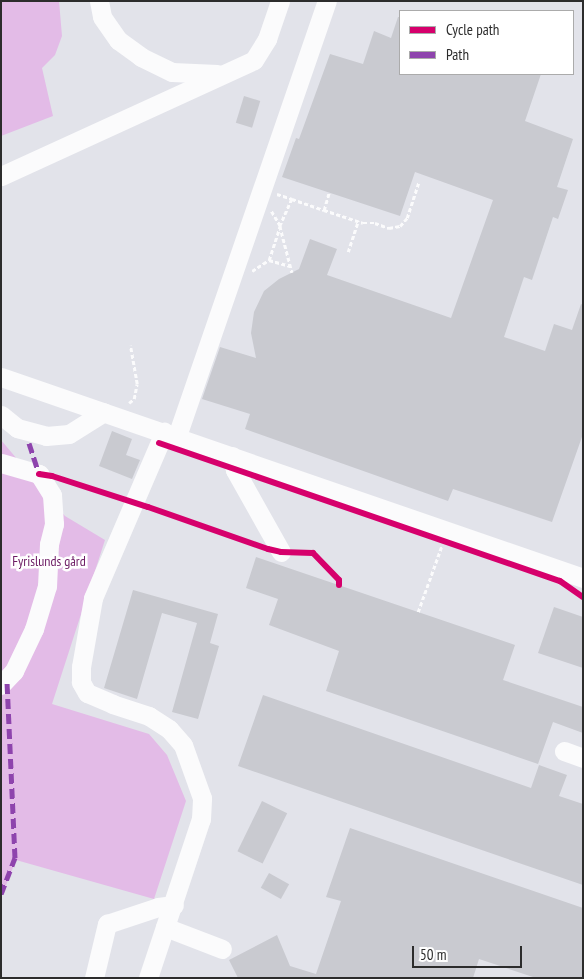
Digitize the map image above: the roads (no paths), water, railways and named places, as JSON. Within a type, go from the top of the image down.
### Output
[{"type":"lane","points":[[98,1],[102,16],[118,40],[140,57],[172,72],[221,74]]},
{"type":"lane","points":[[1,176],[254,60],[267,39],[280,1]]},
{"type":"lane","points":[[154,975],[165,927],[174,906],[201,819],[202,798],[183,745],[169,729],[149,716],[88,693],[81,682],[83,646],[93,598],[170,434],[262,191],[327,1]]},
{"type":"lane","points":[[1,377],[583,578]]},
{"type":"lane","points":[[1,415],[17,428],[46,436],[69,434],[104,412]]},
{"type":"lane","points":[[232,456],[235,470],[281,552]]},
{"type":"lane","points":[[1,463],[39,474],[52,494],[54,524],[49,544],[47,586],[34,628],[14,671],[1,685]]},
{"type":"lane","points":[[564,752],[583,758]]},
{"type":"lane","points":[[94,978],[107,924],[158,907],[174,906]]},
{"type":"lane","points":[[165,927],[222,949]]},
{"type":"park label","name":"Fyrislunds gård","points":[[49,561]]}]
